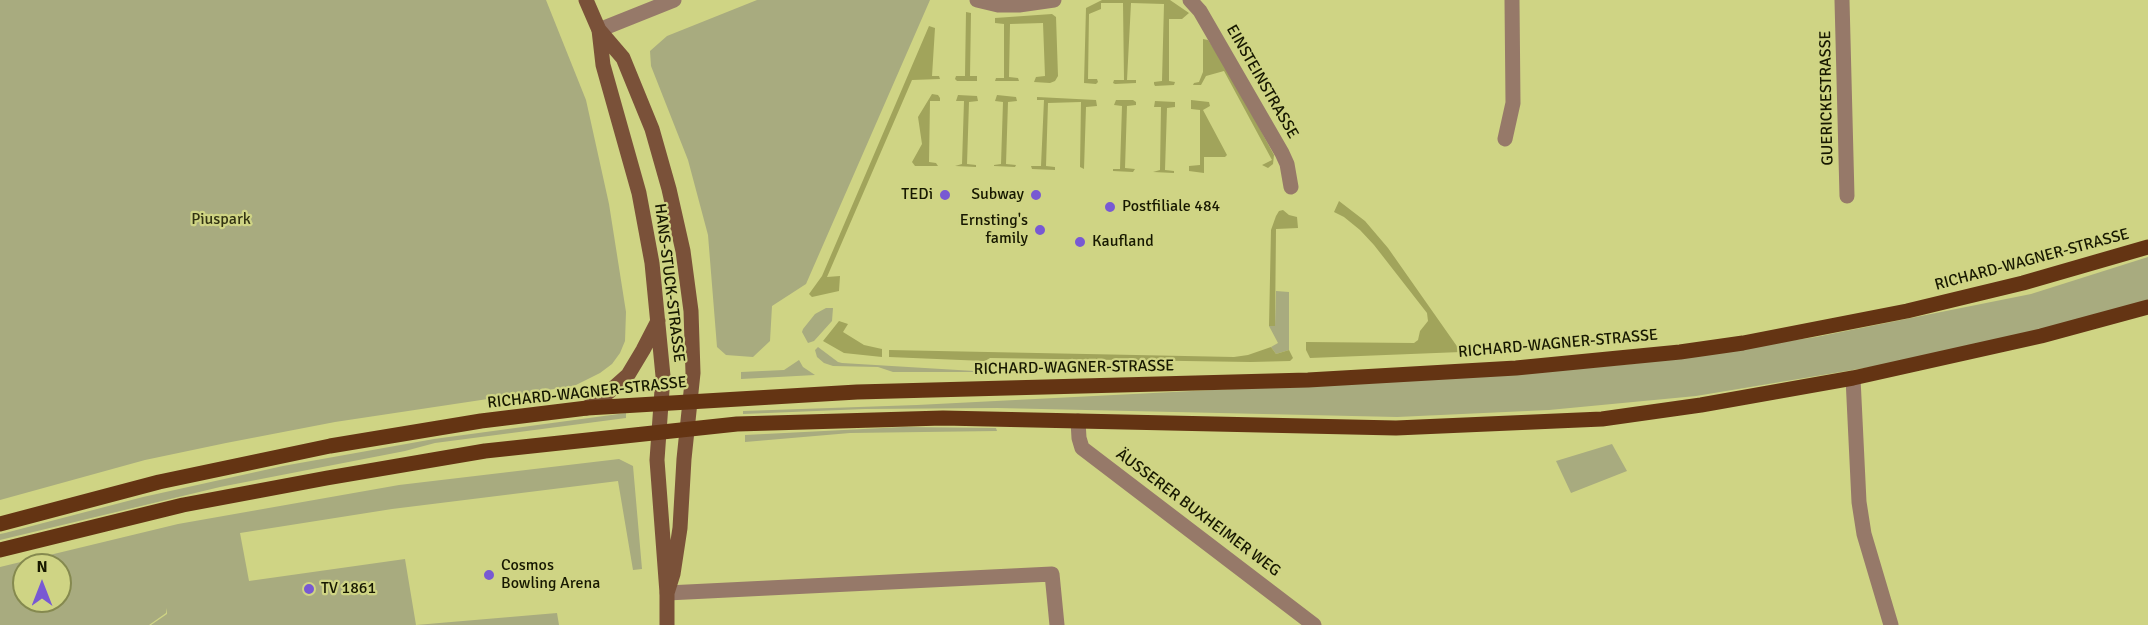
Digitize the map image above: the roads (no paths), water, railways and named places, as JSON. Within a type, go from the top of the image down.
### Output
[{"type":"main road","name":"HANS-STUCK-STRASSE","points":[[586,0],[599,30],[603,64],[639,193],[652,263],[663,376],[657,460],[668,593]]},
{"type":"main road","name":"HANS-STUCK-STRASSE","points":[[599,30],[623,58],[652,129],[683,250],[691,311],[693,373],[691,400],[680,528],[668,593]]},
{"type":"main road","name":"RICHARD-WAGNER-STRASSE","points":[[0,524],[159,482],[330,446],[587,408],[691,400],[880,391],[1308,380],[1604,361],[1743,343],[1907,311],[2023,283],[2148,247]]},
{"type":"main road","points":[[0,550],[183,505],[327,478],[485,451],[687,428],[737,424],[943,418],[1396,429],[1548,422],[1654,412],[1853,378],[2041,336],[2148,307]]},
{"type":"main road","points":[[587,408],[628,375],[644,350],[658,321]]},
{"type":"main road","points":[[667,625],[668,593]]},
{"type":"street","points":[[599,30],[674,0]]},
{"type":"street","points":[[977,0],[998,5],[1019,5],[1054,0]]},
{"type":"street","name":"EINSTEINSTRASSE","points":[[1190,0],[1200,11],[1282,153],[1287,164],[1291,187]]},
{"type":"street","points":[[1504,139],[1513,104],[1512,0]]},
{"type":"street","name":"GUERICKESTRASSE","points":[[1842,0],[1847,196]]},
{"type":"street","points":[[1853,378],[1859,502],[1864,534],[1891,625]]},
{"type":"street","name":"ÄUSSERER BUXHEIMER WEG","points":[[1078,421],[1082,448],[1314,625]]},
{"type":"street","points":[[668,593],[1052,574],[1057,625]]},
{"type":"place","name":"TEDi","points":[[945,195]]},
{"type":"place","name":"Subway","points":[[1036,195]]},
{"type":"place","name":"Postfiliale 484","points":[[1110,207]]},
{"type":"place","name":"Ernsting's family","points":[[1040,230]]},
{"type":"place","name":"Kaufland","points":[[1080,242]]},
{"type":"place","name":"Cosmos Bowling Arena","points":[[489,575]]},
{"type":"place","name":"TV 1861","points":[[309,589]]},
{"type":"park label","name":"Piuspark","points":[[221,220]]}]
